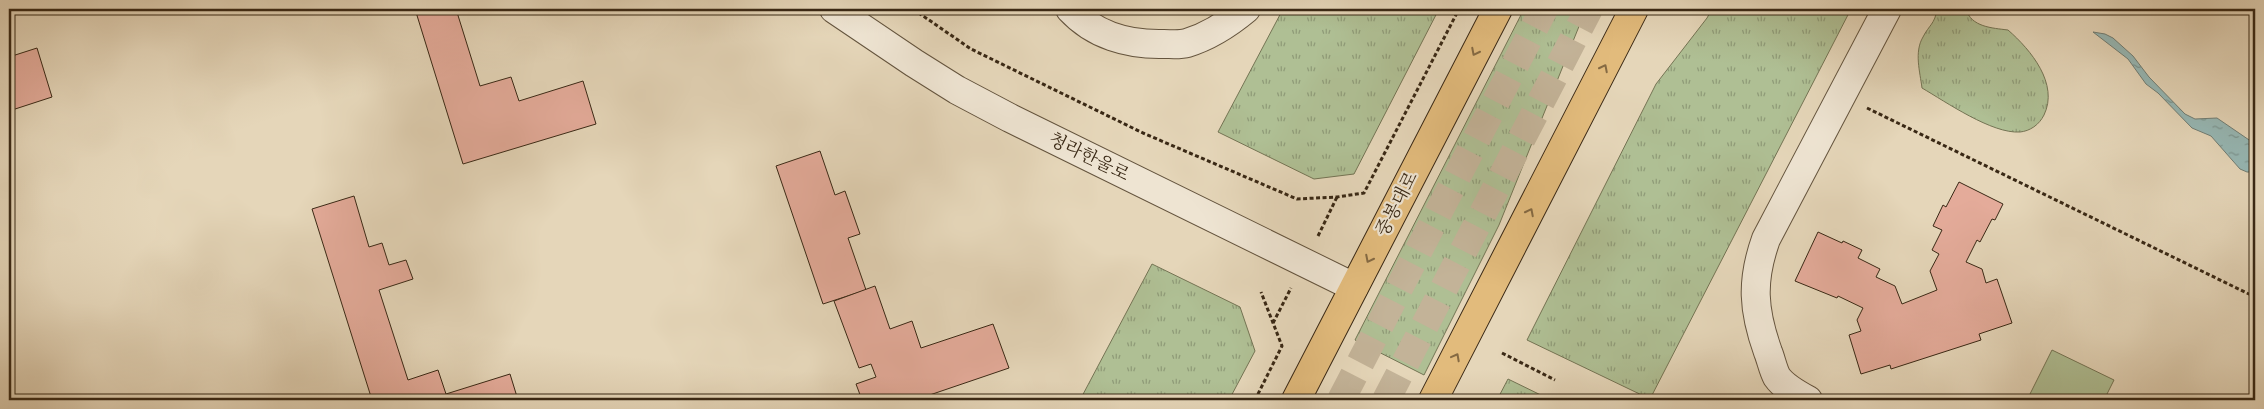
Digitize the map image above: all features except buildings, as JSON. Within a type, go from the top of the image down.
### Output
[{"type":"main road","name":"중봉대로","points":[[1296,400],[1498,9]]},
{"type":"main road","points":[[1433,400],[1634,9]]},
{"type":"street","name":"청라한울로","points":[[834,9],[957,90],[1010,118],[1354,287]]},
{"type":"street","points":[[1070,9],[1089,26],[1107,35],[1136,43],[1161,44],[1184,44],[1206,36],[1227,25],[1246,9]]},
{"type":"street","points":[[1808,400],[1793,392],[1778,377],[1761,332],[1754,286],[1756,271],[1766,239],[1886,9]]},
{"type":"path","points":[[913,9],[971,49],[1143,134],[1297,199],[1364,194],[1459,9]]},
{"type":"path","points":[[1842,95],[2255,297]]},
{"type":"path","points":[[1255,400],[1282,346],[1261,292]]},
{"type":"path","points":[[1502,353],[1555,380]]},
{"type":"green space","points":[[1283,9],[1439,9],[1354,174],[1314,179],[1218,132]]},
{"type":"green space","points":[[1524,9],[1586,9],[1499,225],[1424,375],[1355,340]]},
{"type":"green space","points":[[1712,9],[1851,9],[1650,399],[1527,340],[1656,84]]},
{"type":"green space","points":[[1937,9],[1966,9],[1972,20],[1983,26],[2008,30],[2025,47],[2040,68],[2048,91],[2048,103],[2042,119],[2037,125],[2020,132],[1996,128],[1956,109],[1922,88],[1918,62],[1920,43],[1935,18]]},
{"type":"green space","points":[[1152,264],[1240,307],[1255,351],[1229,400],[1080,400]]},
{"type":"green space","points":[[2052,350],[2114,380],[2104,400],[2027,400]]},
{"type":"green space","points":[[1508,379],[1551,400],[1497,400]]},
{"type":"water","points":[[2093,32],[2105,34],[2113,38],[2133,56],[2149,77],[2185,114],[2195,119],[2217,118],[2255,144],[2255,172],[2247,172],[2240,169],[2211,136],[2192,128],[2158,93],[2146,84],[2128,59]]},
{"type":"tunnel","points":[[1341,400],[1544,9]]},
{"type":"tunnel","points":[[1386,400],[1589,9]]}]
